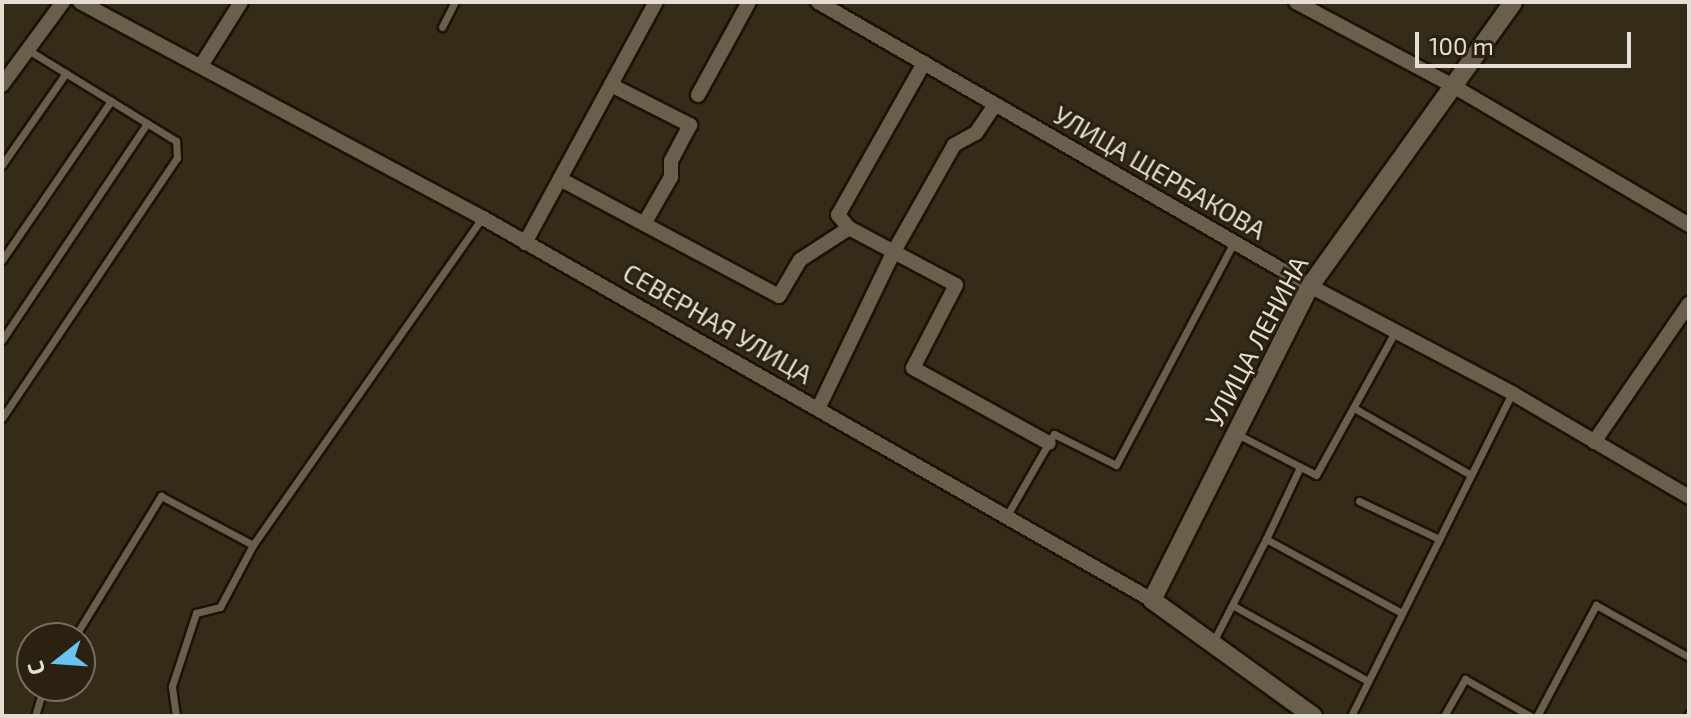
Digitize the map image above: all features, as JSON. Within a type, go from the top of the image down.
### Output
[{"type":"street","points":[[2,85],[63,2]]},
{"type":"street","name":"СЕВЕРНАЯ УЛИЦА","points":[[80,2],[202,64],[483,218],[1152,600],[1313,716]]},
{"type":"street","points":[[202,64],[241,2]]},
{"type":"street","points":[[525,243],[656,2]]},
{"type":"street","points":[[698,95],[749,2]]},
{"type":"street","name":"УЛИЦА ЩЕРБАКОВА","points":[[818,2],[1310,286],[1512,393],[1689,497]]},
{"type":"street","points":[[1296,2],[1455,87],[1689,225]]},
{"type":"street","name":"УЛИЦА ЛЕНИНА","points":[[1152,600],[1310,286],[1513,2]]},
{"type":"street","points":[[924,63],[838,215],[849,228],[956,285],[913,368],[1049,443]]},
{"type":"street","points":[[611,85],[690,125],[671,161],[671,177],[644,224]]},
{"type":"street","points":[[818,409],[893,253],[954,145],[976,133],[995,105]]},
{"type":"street","points":[[560,179],[779,296],[800,260],[849,228]]},
{"type":"street","points":[[1594,442],[1689,304]]},
{"type":"lane","points":[[442,27],[455,2]]},
{"type":"lane","points":[[2,418],[177,158],[176,141],[28,50]]},
{"type":"lane","points":[[2,165],[66,73]]},
{"type":"lane","points":[[2,260],[111,101]]},
{"type":"lane","points":[[2,340],[147,123]]},
{"type":"lane","points":[[176,716],[172,686],[196,613],[220,607],[253,545],[483,218]]},
{"type":"lane","points":[[1006,517],[1054,434],[1116,465],[1234,242]]},
{"type":"lane","points":[[1236,433],[1316,475],[1395,332]]},
{"type":"lane","points":[[1351,716],[1512,393]]},
{"type":"lane","points":[[1354,408],[1471,475]]},
{"type":"lane","points":[[1212,643],[1300,467]]},
{"type":"lane","points":[[84,622],[161,496],[253,545]]},
{"type":"lane","points":[[1359,501],[1439,539]]},
{"type":"lane","points":[[1266,539],[1402,613]]},
{"type":"lane","points":[[1232,605],[1368,681]]},
{"type":"lane","points":[[1444,716],[1465,679],[1537,715],[1596,605],[1689,657]]}]
